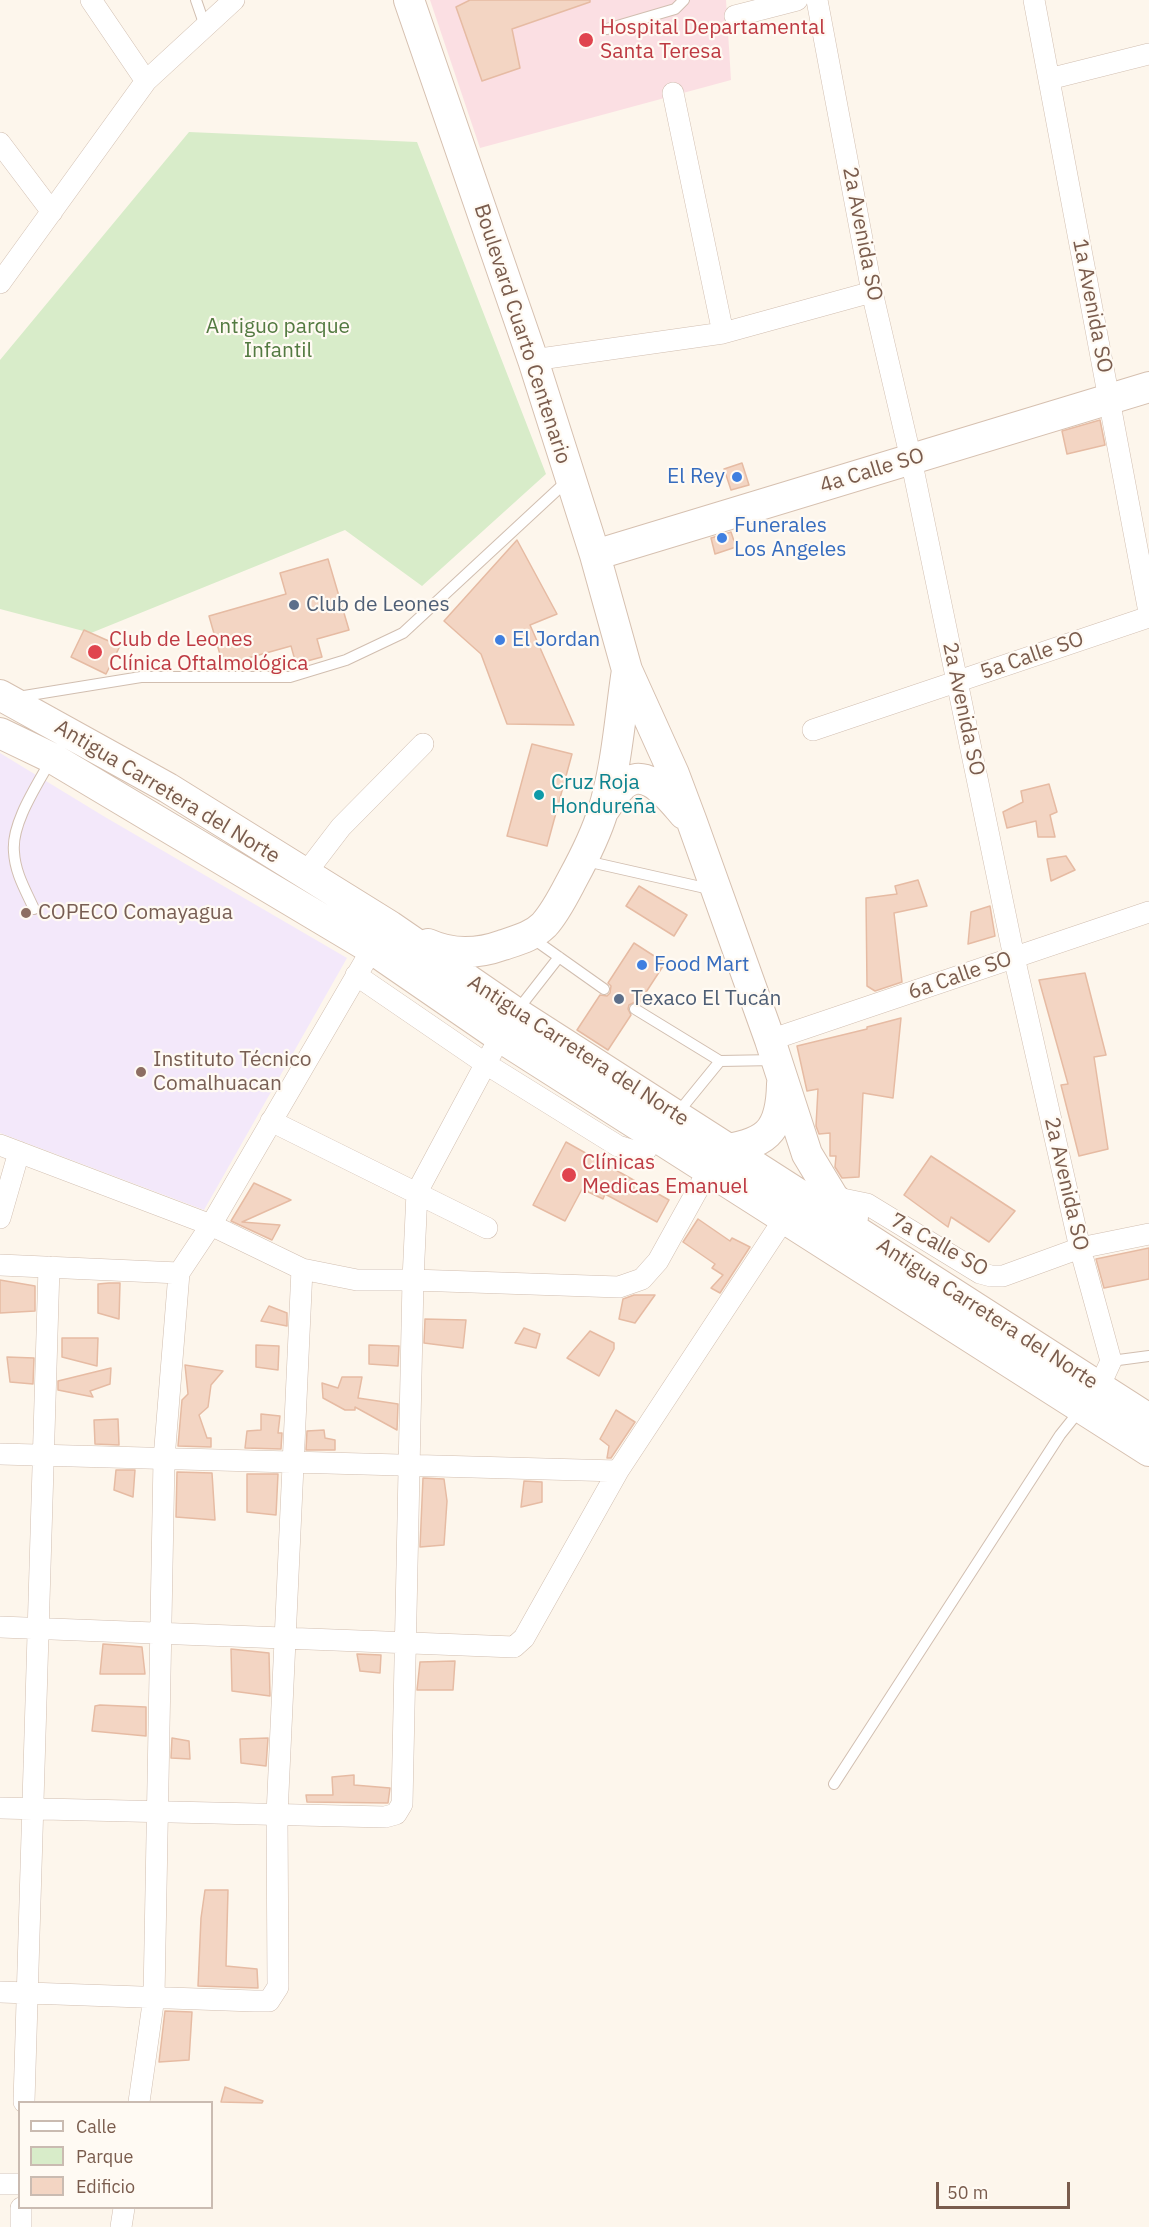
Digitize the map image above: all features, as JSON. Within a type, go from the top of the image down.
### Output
[{"type":"main road","name":"Boulevard Cuarto Centenario","points":[[409,0],[533,360],[595,555],[627,670],[674,774],[692,822],[776,1059],[807,1154],[834,1197],[883,1246]]},
{"type":"main road","name":"4a Calle SO","points":[[595,555],[1149,387]]},
{"type":"main road","name":"Boulevard Cuarto Centenario","points":[[381,937],[467,953],[494,948],[529,936],[544,924],[565,893],[603,811],[610,783],[627,670]]},
{"type":"main road","name":"Antigua Carretera del Norte","points":[[3,697],[168,788],[305,874],[500,1037],[784,1219],[1097,1384],[1149,1451]]},
{"type":"main road","name":"Antigua Carretera del Norte","points":[[0,733],[52,758],[515,1012],[883,1246],[1149,1419]]},
{"type":"main road","points":[[603,811],[621,787],[638,778],[656,784],[692,822]]},
{"type":"main road","points":[[696,1163],[730,1149],[753,1144],[772,1129],[782,1108],[776,1059]]},
{"type":"street","points":[[91,0],[146,81]]},
{"type":"street","points":[[0,283],[146,81],[234,0]]},
{"type":"street","points":[[735,16],[797,0]]},
{"type":"street","name":"2a Avenida SO","points":[[817,0],[872,291],[911,459],[1014,957],[1080,1248],[1097,1384]]},
{"type":"street","name":"1a Avenida SO","points":[[1034,0],[1149,612]]},
{"type":"street","points":[[1049,79],[1149,54]]},
{"type":"street","points":[[673,93],[723,333]]},
{"type":"street","points":[[0,143],[52,212]]},
{"type":"street","points":[[533,360],[723,333],[872,291]]},
{"type":"street","name":"5a Calle SO","points":[[813,730],[1149,617]]},
{"type":"street","points":[[305,874],[341,827],[423,744]]},
{"type":"street","name":"6a Calle SO","points":[[776,1059],[1014,957],[1149,912]]},
{"type":"street","points":[[139,2101],[154,1997],[164,1459],[179,1273],[211,1225],[356,975],[381,937]]},
{"type":"street","points":[[356,975],[486,1064],[618,1146],[634,1151],[646,1150],[654,1137]]},
{"type":"street","points":[[0,1808],[385,1817],[396,1814],[402,1804],[404,1642],[417,1192],[500,1037]]},
{"type":"street","points":[[271,1121],[487,1228]]},
{"type":"street","points":[[0,1218],[10,1149],[211,1225],[302,1269],[357,1280],[619,1287],[642,1279],[658,1261],[696,1163]]},
{"type":"street","name":"7a Calle SO","points":[[834,1197],[867,1204],[980,1274],[991,1276],[1003,1276],[1080,1248],[1149,1233]]},
{"type":"street","points":[[0,1627],[514,1647],[524,1638],[618,1471],[784,1219]]},
{"type":"street","points":[[0,1265],[179,1273]]},
{"type":"street","points":[[24,2101],[50,1267]]},
{"type":"street","points":[[0,1992],[269,2001],[278,1987],[277,1815],[302,1269]]},
{"type":"street","points":[[0,1454],[618,1471]]},
{"type":"street","points":[[0,2184],[18,2184]]},
{"type":"street","points":[[21,2209],[21,2227]]},
{"type":"street","points":[[121,2227],[124,2209]]},
{"type":"lane","points":[[196,0],[205,26]]},
{"type":"lane","points":[[607,28],[675,9],[684,0]]},
{"type":"lane","points":[[3,697],[141,677],[290,677],[346,660],[403,633],[570,477]]},
{"type":"lane","points":[[34,909],[18,874],[13,851],[18,825],[52,758]]},
{"type":"lane","points":[[582,860],[717,891]]},
{"type":"lane","points":[[529,936],[604,989]]},
{"type":"lane","points":[[515,1012],[559,957]]},
{"type":"lane","points":[[635,1009],[720,1061],[776,1059]]},
{"type":"lane","points":[[676,1115],[720,1061]]},
{"type":"lane","points":[[834,1784],[1060,1435],[1097,1384],[1149,1356]]},
{"type":"shaded area","name":"Hospital Departamental Santa Teresa","points":[[430,0],[726,0],[731,80],[480,148]]},
{"type":"shaded area","name":"Instituto Técnico Comalhuacan","points":[[0,753],[347,958],[204,1210],[0,1133]]},
{"type":"green space","name":"Antiguo parque Infantil","points":[[189,132],[417,142],[546,474],[422,586],[345,530],[91,633],[0,609],[0,360]]},
{"type":"building","points":[[470,0],[590,0],[590,2],[512,29],[520,68],[482,81],[456,7]]},
{"type":"building","points":[[1100,420],[1105,445],[1067,454],[1062,431]]},
{"type":"building","name":"El Rey","points":[[742,463],[749,485],[731,490],[724,469]]},
{"type":"building","name":"Funerales Los Angeles","points":[[731,532],[736,547],[715,554],[711,538]]},
{"type":"building","name":"El Jordan","points":[[517,540],[557,614],[530,625],[574,725],[507,724],[481,654],[444,621]]},
{"type":"building","name":"Club de Leones","points":[[328,559],[349,630],[317,639],[322,657],[296,664],[291,646],[223,665],[209,616],[286,594],[280,573]]},
{"type":"building","name":"Club de Leones Clínica Oftalmológica","points":[[84,630],[120,646],[106,674],[71,657]]},
{"type":"building","name":"Cruz Roja Hondureña","points":[[532,744],[572,754],[547,846],[507,836]]},
{"type":"building","points":[[1049,784],[1057,812],[1050,815],[1055,837],[1038,837],[1036,821],[1007,828],[1003,812],[1023,802],[1021,791]]},
{"type":"building","points":[[1066,856],[1075,870],[1051,881],[1047,859]]},
{"type":"building","points":[[918,880],[927,906],[894,913],[902,982],[875,991],[867,986],[866,898],[897,894],[895,886]]},
{"type":"building","points":[[639,886],[687,915],[674,936],[626,906]]},
{"type":"building","points":[[990,906],[995,936],[968,944],[971,912]]},
{"type":"building","name":"Texaco El Tucán","points":[[634,943],[665,963],[639,1003],[629,1005],[631,1015],[608,1050],[577,1030],[600,995],[607,996],[610,993],[611,986],[608,983]]},
{"type":"building","points":[[1085,973],[1106,1055],[1094,1057],[1108,1149],[1079,1156],[1061,1085],[1068,1084],[1039,980]]},
{"type":"building","points":[[901,1018],[893,1098],[863,1093],[859,1177],[842,1178],[835,1167],[836,1156],[830,1156],[830,1133],[819,1134],[816,1126],[818,1089],[807,1091],[797,1046]]},
{"type":"building","points":[[566,1142],[669,1200],[657,1222],[605,1194],[603,1199],[582,1189],[565,1221],[533,1205]]},
{"type":"building","points":[[931,1156],[1015,1211],[989,1242],[951,1217],[948,1227],[904,1195]]},
{"type":"building","points":[[254,1183],[291,1200],[242,1222],[280,1225],[272,1240],[231,1221]]},
{"type":"building","points":[[698,1219],[730,1241],[732,1238],[750,1247],[720,1293],[711,1288],[723,1275],[712,1268],[715,1264],[683,1242]]},
{"type":"building","points":[[1149,1248],[1149,1279],[1104,1288],[1096,1259]]},
{"type":"building","points":[[0,1280],[35,1286],[35,1311],[0,1313]]},
{"type":"building","points":[[120,1283],[119,1319],[98,1313],[98,1284]]},
{"type":"building","points":[[634,1295],[655,1295],[635,1323],[619,1319],[623,1299]]},
{"type":"building","points":[[269,1306],[287,1313],[287,1326],[261,1321]]},
{"type":"building","points":[[425,1319],[466,1320],[463,1348],[424,1343]]},
{"type":"building","points":[[524,1328],[540,1334],[536,1348],[515,1343]]},
{"type":"building","points":[[590,1331],[614,1343],[614,1349],[599,1376],[567,1358]]},
{"type":"building","points":[[62,1338],[98,1338],[97,1366],[62,1357]]},
{"type":"building","points":[[256,1345],[279,1346],[278,1370],[256,1367]]},
{"type":"building","points":[[369,1345],[399,1346],[398,1366],[369,1364]]},
{"type":"building","points":[[7,1357],[34,1358],[33,1384],[10,1382]]},
{"type":"building","points":[[185,1365],[223,1371],[211,1385],[208,1407],[199,1415],[207,1438],[211,1438],[211,1447],[178,1446],[182,1400],[188,1394]]},
{"type":"building","points":[[111,1368],[110,1384],[90,1391],[93,1397],[58,1390],[58,1381]]},
{"type":"building","points":[[342,1377],[362,1377],[358,1398],[398,1404],[397,1430],[355,1407],[355,1410],[345,1410],[323,1398],[322,1383],[338,1388]]},
{"type":"building","points":[[616,1410],[635,1422],[611,1458],[607,1458],[609,1446],[600,1439]]},
{"type":"building","points":[[261,1414],[280,1416],[278,1433],[282,1433],[281,1449],[245,1448],[247,1431],[261,1430]]},
{"type":"building","points":[[118,1419],[119,1445],[95,1444],[94,1420]]},
{"type":"building","points":[[324,1430],[325,1438],[335,1440],[335,1450],[306,1450],[307,1431]]},
{"type":"building","points":[[116,1470],[135,1470],[133,1497],[114,1490]]},
{"type":"building","points":[[177,1472],[212,1473],[215,1520],[176,1517]]},
{"type":"building","points":[[247,1474],[278,1474],[276,1515],[247,1512]]},
{"type":"building","points":[[423,1478],[444,1479],[447,1501],[444,1545],[420,1547]]},
{"type":"building","points":[[524,1481],[542,1482],[542,1502],[521,1507]]},
{"type":"building","points":[[103,1644],[142,1647],[145,1674],[100,1674]]},
{"type":"building","points":[[231,1649],[269,1653],[270,1696],[232,1691]]},
{"type":"building","points":[[357,1654],[381,1655],[380,1673],[360,1671]]},
{"type":"building","points":[[455,1661],[453,1690],[417,1690],[420,1662]]},
{"type":"building","points":[[95,1706],[146,1707],[146,1736],[92,1731]]},
{"type":"building","points":[[172,1738],[189,1741],[190,1759],[171,1758]]},
{"type":"building","points":[[268,1738],[266,1766],[241,1763],[240,1739]]},
{"type":"building","points":[[354,1775],[354,1785],[390,1788],[388,1803],[307,1802],[306,1795],[333,1795],[332,1777]]},
{"type":"building","points":[[205,1890],[228,1890],[226,1966],[257,1969],[258,1988],[198,1986],[201,1918]]},
{"type":"building","points":[[165,2011],[192,2012],[189,2060],[159,2062]]},
{"type":"building","points":[[225,2087],[263,2101],[262,2103],[221,2102]]},
{"type":"place","name":"Hospital Departamental Santa Teresa","points":[[586,40]]},
{"type":"place","name":"El Rey","points":[[737,477]]},
{"type":"place","name":"Funerales Los Angeles","points":[[722,538]]},
{"type":"place","name":"Club de Leones","points":[[294,605]]},
{"type":"place","name":"El Jordan","points":[[500,640]]},
{"type":"place","name":"Club de Leones Clínica Oftalmológica","points":[[95,652]]},
{"type":"place","name":"Cruz Roja Hondureña","points":[[539,795]]},
{"type":"place","name":"COPECO Comayagua","points":[[26,913]]},
{"type":"place","name":"Food Mart","points":[[642,965]]},
{"type":"place","name":"Texaco El Tucán","points":[[619,999]]},
{"type":"place","name":"Instituto Técnico Comalhuacan","points":[[141,1072]]},
{"type":"place","name":"Clínicas Medicas Emanuel","points":[[569,1175]]}]
